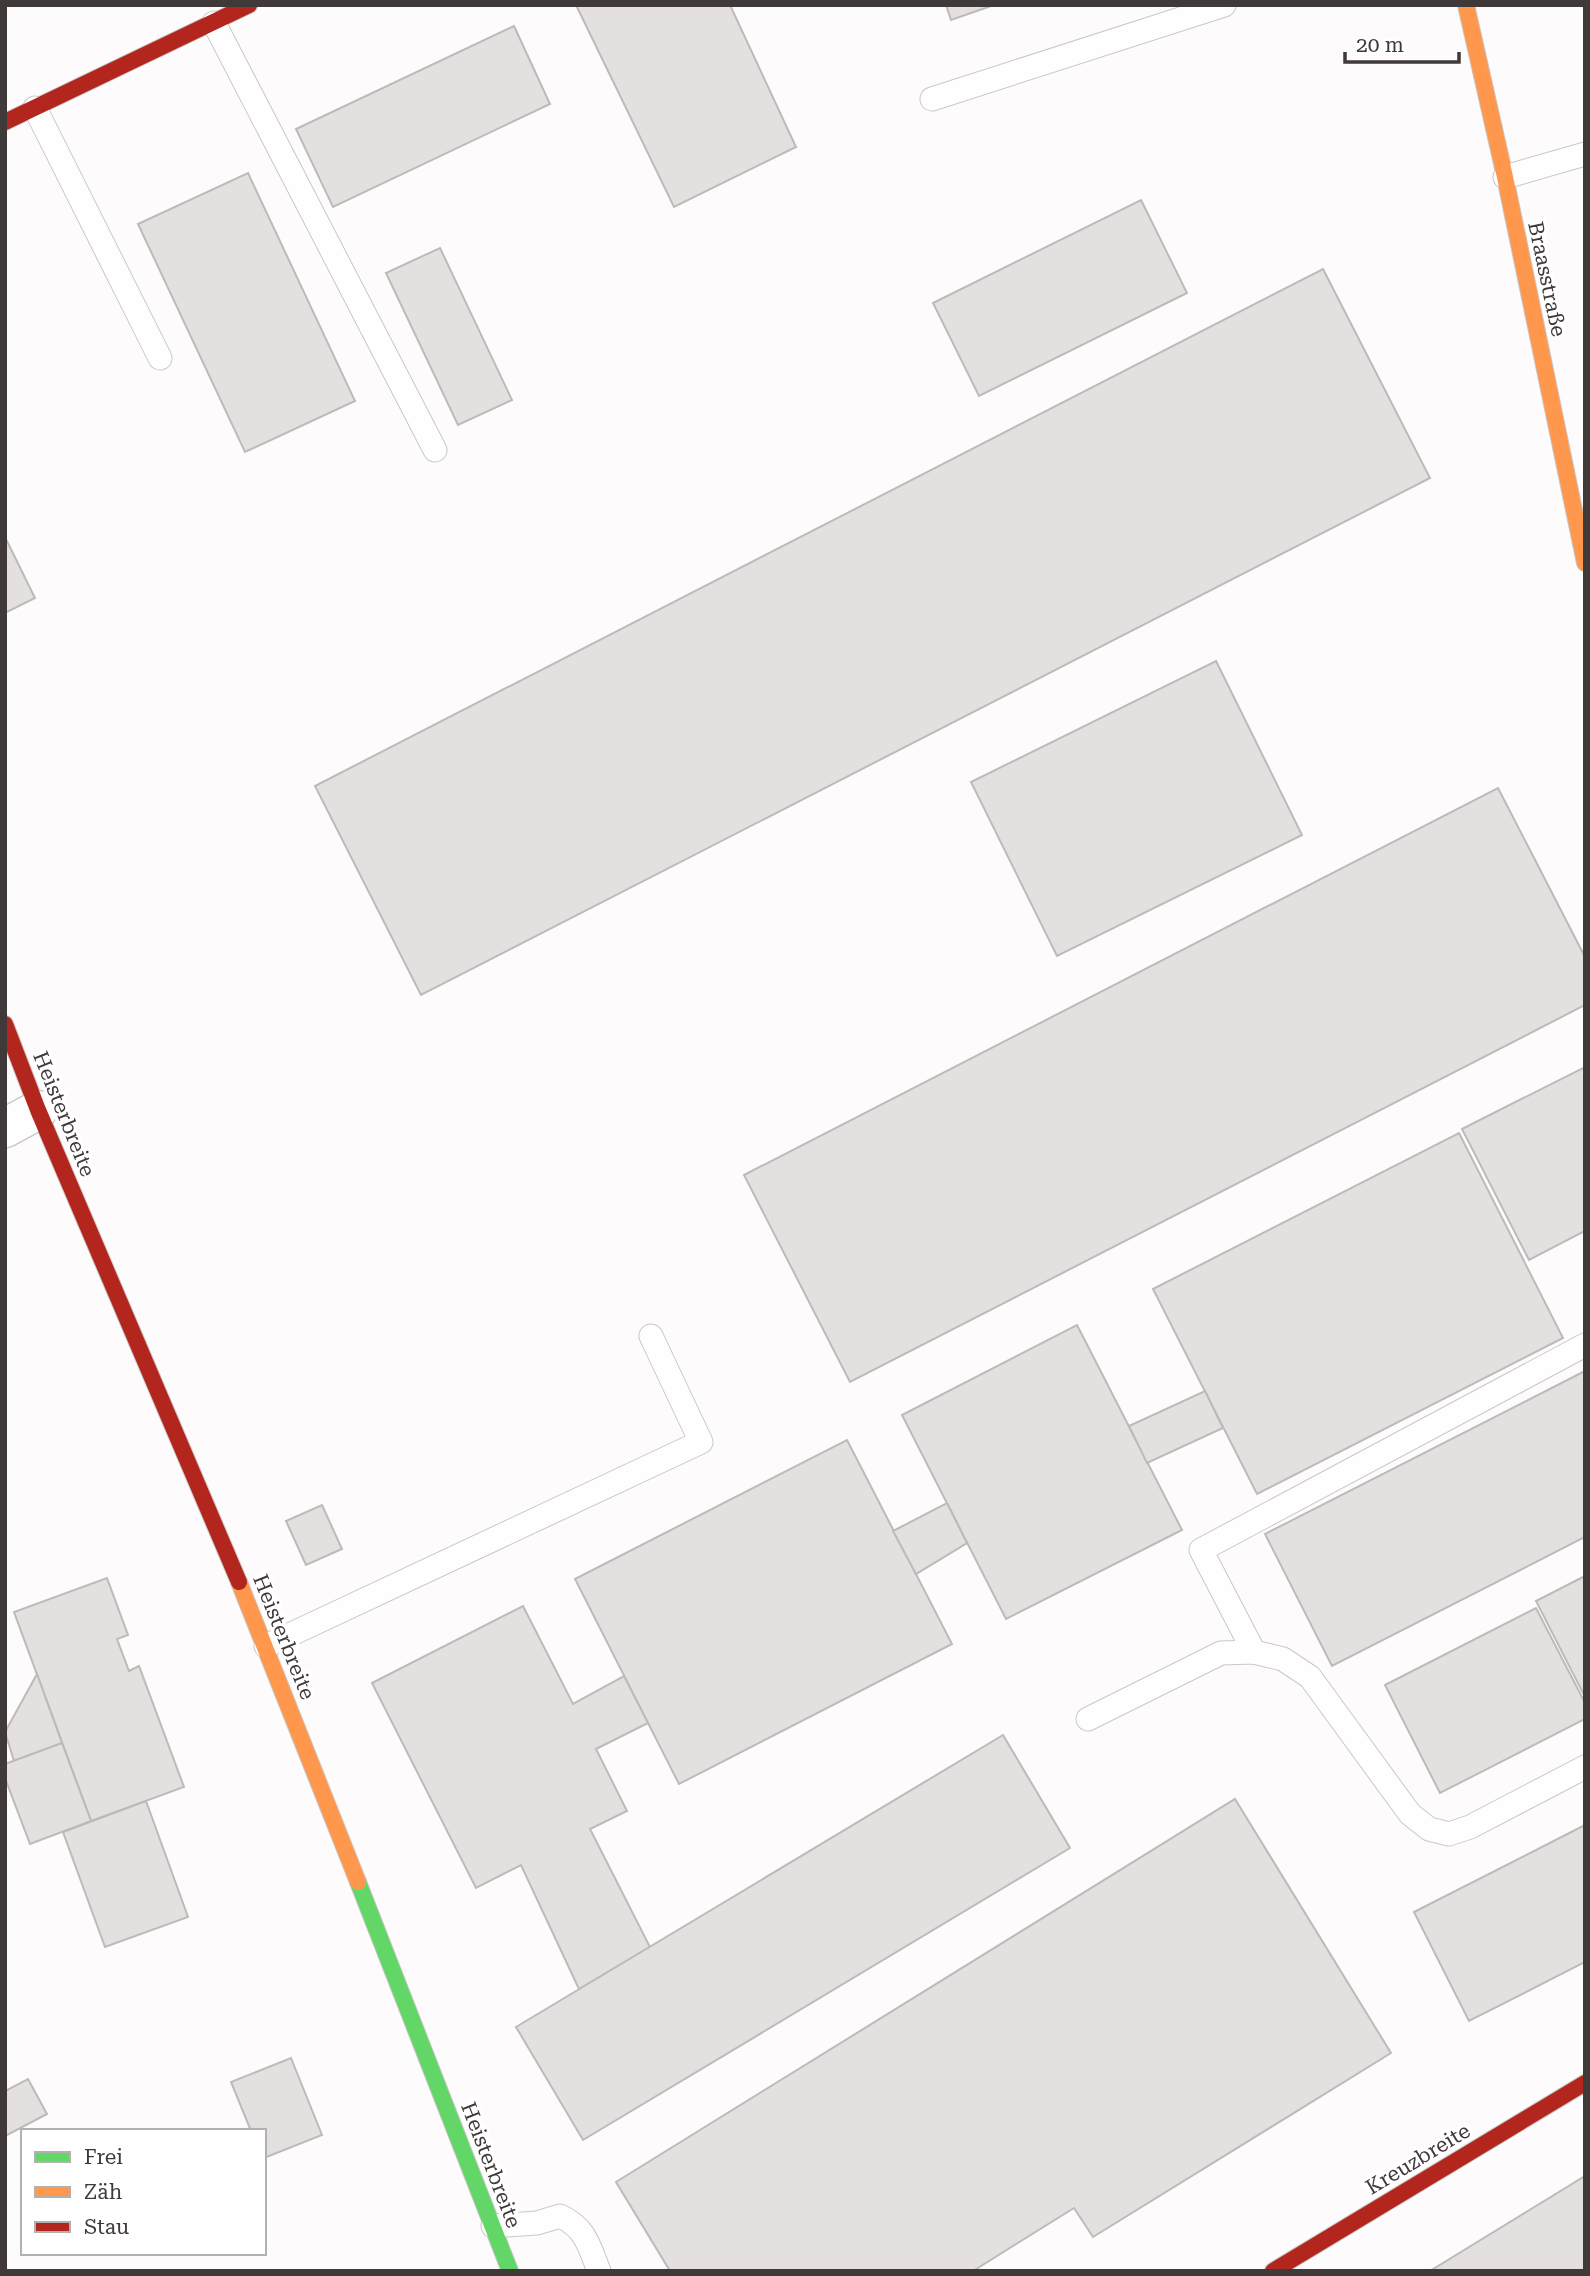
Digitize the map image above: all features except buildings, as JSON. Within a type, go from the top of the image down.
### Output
[{"type":"street","points":[[5,122],[249,5]]},
{"type":"street","name":"Braasstraße","points":[[1466,5],[1505,177],[1585,563]]},
{"type":"street","name":"Heisterbreite","points":[[5,1024],[38,1111],[267,1646],[510,2271]]},
{"type":"street","points":[[5,1128],[38,1111]]},
{"type":"street","name":"Kreuzbreite","points":[[1273,2271],[1585,2084]]},
{"type":"lane","points":[[932,99],[1224,5]]},
{"type":"lane","points":[[214,23],[435,450]]},
{"type":"lane","points":[[35,108],[160,358]]},
{"type":"lane","points":[[1505,177],[1585,154]]},
{"type":"lane","points":[[267,1646],[701,1442],[651,1336]]},
{"type":"lane","points":[[1254,1652],[1201,1550],[1585,1345]]},
{"type":"lane","points":[[1088,1719],[1221,1653],[1254,1652],[1283,1659],[1310,1677],[1410,1815],[1429,1829],[1449,1834],[1469,1827],[1585,1767]]},
{"type":"lane","points":[[492,2226],[537,2223],[560,2216],[582,2231],[599,2271]]},
{"type":"traffic: fast","points":[[358,1882],[510,2271]]},
{"type":"traffic: slow","points":[[1466,5],[1505,177],[1585,563]]},
{"type":"traffic: slow","points":[[239,1582],[358,1882]]},
{"type":"traffic: jam","points":[[5,122],[249,5]]},
{"type":"traffic: jam","points":[[5,1024],[38,1110],[239,1582]]},
{"type":"traffic: jam","points":[[1273,2271],[1585,2083]]}]
